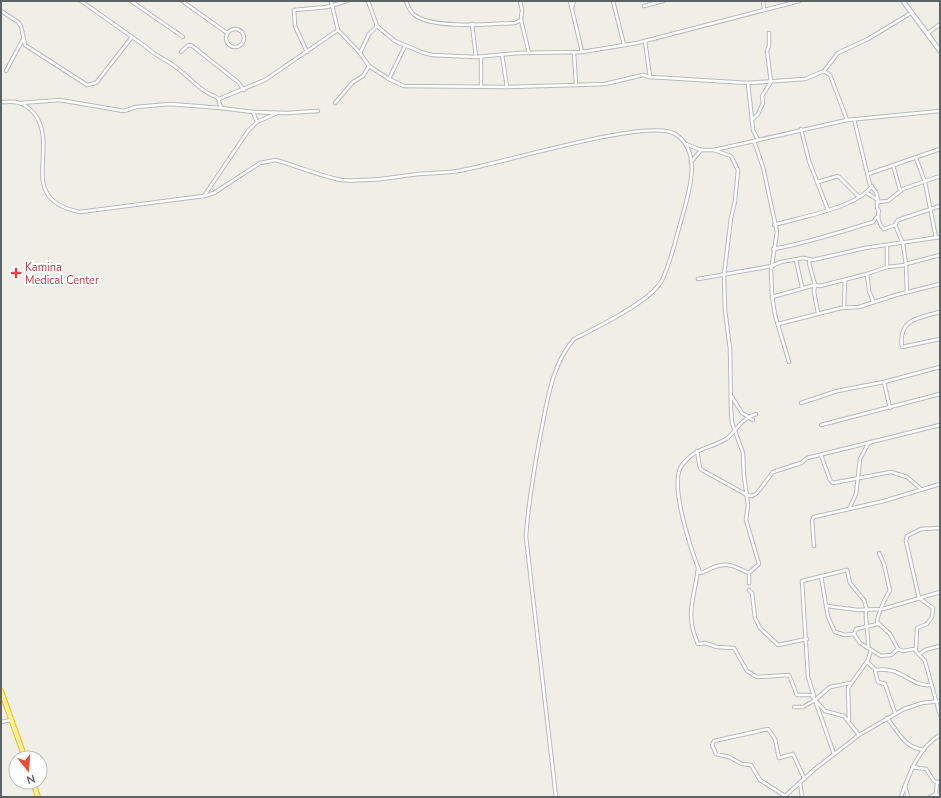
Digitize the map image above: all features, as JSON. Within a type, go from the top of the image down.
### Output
[{"type":"highway","points":[[1,691],[22,750]]},
{"type":"main road","points":[[903,1],[939,50]]},
{"type":"street","points":[[81,1],[145,46],[152,54],[172,64],[205,92],[219,99],[244,90],[265,80],[338,30]]},
{"type":"street","points":[[131,1],[183,37]]},
{"type":"street","points":[[182,1],[227,33]]},
{"type":"street","points":[[331,1],[338,30],[360,53],[369,66],[389,79],[404,86],[507,87],[605,84],[643,75],[650,77],[748,84],[805,79],[824,71],[838,53],[868,39],[911,13]]},
{"type":"street","points":[[307,52],[295,26],[294,10],[331,6],[347,1]]},
{"type":"street","points":[[368,1],[377,26],[386,35],[404,46],[432,55],[476,57],[529,53],[582,52],[624,45],[645,41],[796,1]]},
{"type":"street","points":[[406,1],[413,14],[427,22],[472,24],[515,23],[520,20]]},
{"type":"street","points":[[520,1],[522,10],[520,20],[529,53]]},
{"type":"street","points":[[570,1],[582,52]]},
{"type":"street","points":[[571,8],[574,1]]},
{"type":"street","points":[[613,1],[624,45]]},
{"type":"street","points":[[644,6],[663,1]]},
{"type":"street","points":[[762,1],[764,9]]},
{"type":"street","points":[[1,12],[18,22],[23,30],[25,45],[87,85],[96,83],[132,37]]},
{"type":"street","points":[[472,24],[476,57]]},
{"type":"street","points":[[927,34],[940,24]]},
{"type":"street","points":[[360,53],[370,34],[377,26]]},
{"type":"street","points":[[233,29],[240,30],[244,36],[242,43],[236,47],[229,46],[225,40],[227,33],[233,29]]},
{"type":"street","points":[[752,120],[758,114],[763,103],[762,96],[770,82],[767,51],[769,46],[769,33]]},
{"type":"street","points":[[6,71],[23,39]]},
{"type":"street","points":[[645,41],[650,77]]},
{"type":"street","points":[[181,52],[187,46],[191,45],[238,82],[244,90]]},
{"type":"street","points":[[389,79],[404,46]]},
{"type":"street","points":[[574,52],[576,85]]},
{"type":"street","points":[[502,55],[507,87]]},
{"type":"street","points":[[481,87],[482,57]]},
{"type":"street","points":[[334,103],[353,82],[366,72],[369,66]]},
{"type":"street","points":[[827,67],[847,120]]},
{"type":"street","points":[[824,71],[829,74]]},
{"type":"street","points":[[748,84],[753,130],[763,167],[777,236],[773,249],[772,297],[789,362]]},
{"type":"street","points":[[219,99],[221,108]]},
{"type":"street","points":[[1,102],[20,103],[70,101],[80,105],[124,111],[136,107],[170,104],[253,112],[277,113],[318,111]]},
{"type":"street","points":[[20,103],[28,106],[40,121],[42,127],[43,182],[46,192],[63,208],[80,212],[204,196],[214,193],[260,163],[272,160],[341,180],[366,180],[458,171],[594,139],[662,129],[674,133],[686,144],[701,150],[714,150],[732,147],[801,129],[847,120],[940,111]]},
{"type":"street","points":[[253,112],[257,122]]},
{"type":"street","points":[[204,196],[224,170],[245,136],[257,122],[277,113]]},
{"type":"street","points":[[773,249],[792,246],[833,235],[873,222],[877,217],[879,211],[877,208],[876,192],[870,185],[861,154],[854,119]]},
{"type":"street","points":[[801,129],[809,161],[828,210]]},
{"type":"street","points":[[556,797],[526,537],[533,474],[549,393],[562,356],[574,339],[623,313],[648,294],[661,281],[670,261],[690,188],[692,172],[686,144]]},
{"type":"street","points":[[730,156],[732,147]]},
{"type":"street","points":[[868,174],[940,149]]},
{"type":"street","points":[[691,163],[701,150]]},
{"type":"street","points":[[714,150],[730,156],[738,170],[724,275],[731,409],[734,429],[743,453],[748,510],[746,520],[759,564],[749,573],[749,583]]},
{"type":"street","points":[[916,158],[925,182],[929,210],[935,226],[936,238]]},
{"type":"street","points":[[893,165],[900,190]]},
{"type":"street","points":[[818,182],[838,176],[859,197]]},
{"type":"street","points":[[866,193],[877,201],[888,201],[900,190],[940,176]]},
{"type":"street","points":[[774,225],[828,210],[859,197],[866,193],[872,186]]},
{"type":"street","points":[[877,217],[881,227],[884,229],[895,225],[898,220],[940,206]]},
{"type":"street","points":[[895,225],[903,244],[906,264],[906,292]]},
{"type":"street","points":[[698,279],[772,266],[781,262],[806,258],[810,259],[865,248],[903,244],[940,237]]},
{"type":"street","points":[[887,246],[887,267]]},
{"type":"street","points":[[772,297],[786,294],[802,287],[815,284],[820,286],[887,267],[906,264],[940,255]]},
{"type":"street","points":[[810,259],[809,263],[815,284],[814,292],[818,313]]},
{"type":"street","points":[[796,260],[802,287]]},
{"type":"street","points":[[866,274],[873,301]]},
{"type":"street","points":[[844,307],[845,280]]},
{"type":"street","points":[[778,324],[844,307],[859,307],[873,301],[940,284]]},
{"type":"street","points":[[940,312],[909,322],[902,329],[901,339],[902,347],[940,339]]},
{"type":"street","points":[[801,403],[837,391],[884,382],[940,367]]},
{"type":"street","points":[[884,382],[890,408]]},
{"type":"street","points":[[821,425],[940,394]]},
{"type":"street","points":[[731,396],[747,418],[754,420]]},
{"type":"street","points":[[749,573],[736,566],[717,566],[706,572],[700,573],[686,536],[680,506],[677,478],[681,466],[697,451],[725,439],[747,418],[756,414]]},
{"type":"street","points":[[697,451],[701,469],[747,495],[755,495],[772,472],[801,463],[807,458],[940,425]]},
{"type":"street","points":[[849,509],[853,502],[860,459],[868,444]]},
{"type":"street","points":[[821,455],[831,482],[891,472],[908,477],[921,489]]},
{"type":"street","points":[[814,546],[812,518],[940,484]]},
{"type":"street","points":[[916,651],[917,628],[927,624],[933,612],[933,608],[919,598],[906,541],[907,536],[921,529],[940,528]]},
{"type":"street","points":[[879,553],[884,564],[890,591],[885,599],[883,609],[877,616],[878,624],[890,634],[898,649],[903,651],[912,649],[920,654],[925,661],[931,685],[938,701],[940,715]]},
{"type":"street","points":[[698,568],[694,597],[690,610],[692,628],[698,644],[705,643],[720,648],[731,646],[734,648],[747,671],[751,674],[763,678],[785,674],[789,675],[797,695],[809,694],[815,698],[825,711],[844,716],[859,735]]},
{"type":"street","points":[[834,754],[808,676],[807,639],[802,581],[847,570],[850,583],[864,600],[867,610],[866,621],[868,627],[869,649],[867,662],[850,683],[847,691],[850,709],[849,721]]},
{"type":"street","points":[[821,576],[828,617],[835,632],[845,635],[854,634]]},
{"type":"street","points":[[748,590],[752,593],[755,618],[760,628],[766,632],[773,642],[778,645],[807,639]]},
{"type":"street","points":[[827,606],[867,610],[883,609],[940,592]]},
{"type":"street","points":[[878,624],[856,629],[854,634],[856,641],[884,656],[893,654],[898,649]]},
{"type":"street","points":[[920,654],[925,650],[940,646]]},
{"type":"street","points":[[867,662],[875,669],[878,682],[885,684],[895,713]]},
{"type":"street","points":[[875,669],[888,669],[900,673],[919,685],[931,685]]},
{"type":"street","points":[[794,707],[803,706],[830,687],[850,683]]},
{"type":"street","points":[[804,778],[793,754],[779,758],[775,739],[768,729],[714,741],[712,745],[716,754],[730,756],[742,764],[751,765],[760,780],[785,797],[804,778],[859,735],[895,713],[917,704],[938,701]]},
{"type":"street","points":[[887,718],[900,737],[914,748],[924,750]]},
{"type":"street","points":[[1,722],[11,720]]},
{"type":"street","points":[[901,797],[912,767],[924,750],[940,735]]},
{"type":"street","points":[[912,767],[926,769],[934,781],[939,783],[936,794],[930,797]]},
{"type":"street","points":[[801,781],[802,797]]},
{"type":"street","points":[[905,785],[908,797]]},
{"type":"street","points":[[936,794],[939,797]]},
{"type":"place","name":"Kamina Medical Center","points":[[16,273]]}]
